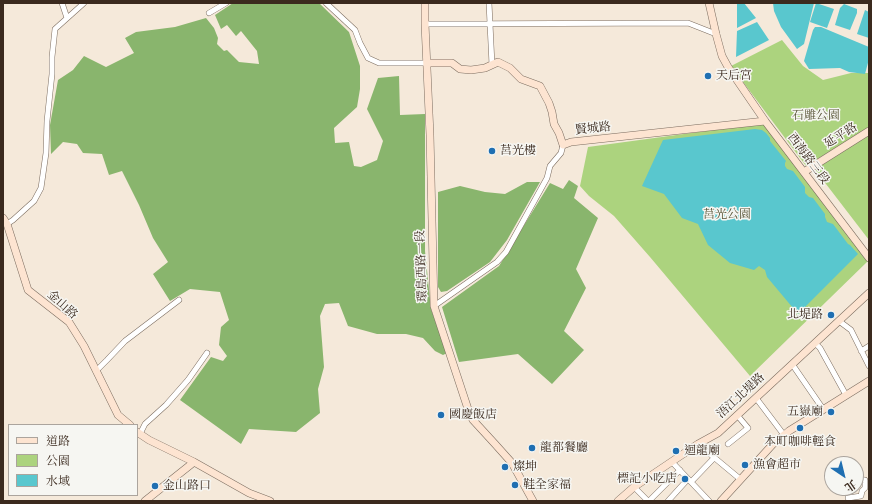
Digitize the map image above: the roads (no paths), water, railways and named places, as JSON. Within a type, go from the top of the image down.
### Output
[{"type":"street","points":[[62,3],[67,18]]},
{"type":"street","points":[[5,221],[13,220],[34,201],[41,188],[46,152],[46,121],[52,74],[55,28],[84,3]]},
{"type":"street","points":[[209,13],[226,3]]},
{"type":"street","points":[[326,3],[355,30],[368,58],[379,63],[427,63]]},
{"type":"street","name":"環島西路一段","points":[[425,3],[434,306],[460,387],[473,420],[512,463],[533,501]]},
{"type":"street","points":[[489,3],[492,65]]},
{"type":"street","name":"西海路三段","points":[[709,3],[722,56],[725,61],[765,121],[869,258]]},
{"type":"street","points":[[425,24],[688,23],[716,34]]},
{"type":"street","name":"賢城路","points":[[427,63],[452,63],[460,69],[471,70],[485,68],[498,62],[510,68],[521,79],[540,86],[549,103],[554,124],[559,133],[562,145],[579,141],[765,121]]},
{"type":"street","name":"延平路","points":[[804,172],[869,131]]},
{"type":"street","points":[[434,306],[497,262],[506,252],[547,178],[550,166],[561,153],[562,145]]},
{"type":"street","name":"金山路","points":[[5,221],[28,290],[69,322],[84,346],[118,414],[129,424]]},
{"type":"street","name":"浯江北堤路","points":[[618,501],[634,487],[698,444],[718,433],[869,293]]},
{"type":"street","points":[[96,370],[126,341],[179,300]]},
{"type":"street","points":[[840,321],[851,330],[869,366]]},
{"type":"street","points":[[815,343],[820,348],[846,395]]},
{"type":"street","points":[[861,351],[869,346]]},
{"type":"street","points":[[207,353],[188,380],[166,405],[145,424],[139,433],[249,493],[270,501]]},
{"type":"street","points":[[792,364],[823,409]]},
{"type":"street","points":[[721,501],[773,444],[784,435],[869,380]]},
{"type":"street","points":[[756,398],[784,435]]},
{"type":"street","points":[[728,444],[748,428],[736,415]]},
{"type":"street","points":[[698,444],[740,479]]},
{"type":"street","points":[[668,501],[714,458]]},
{"type":"street","points":[[145,501],[194,462]]},
{"type":"street","points":[[672,462],[709,501]]},
{"type":"street","points":[[634,487],[648,501],[680,470]]},
{"type":"street","points":[[848,499],[861,496]]},
{"type":"water","points":[[737,3],[744,3],[756,18],[737,28]]},
{"type":"water","points":[[773,3],[814,3],[804,44],[797,49],[781,27],[774,11]]},
{"type":"water","points":[[816,3],[834,9],[827,28],[810,22]]},
{"type":"water","points":[[844,4],[857,9],[857,13],[850,30],[835,25],[840,8]]},
{"type":"water","points":[[865,10],[869,12],[869,38],[857,34]]},
{"type":"water","points":[[757,22],[769,40],[736,57],[737,31]]},
{"type":"water","points":[[815,27],[821,27],[869,47],[869,59],[865,74],[849,72],[840,68],[809,69],[804,61]]},
{"type":"water","points":[[755,129],[762,130],[766,133],[770,138],[770,141],[786,161],[785,166],[787,169],[793,171],[805,187],[805,193],[809,197],[813,198],[825,214],[827,222],[833,224],[848,244],[858,254],[798,314],[767,277],[765,270],[759,266],[754,270],[730,263],[708,245],[698,224],[682,218],[664,194],[642,186],[663,140]]},
{"type":"place","name":"天后宮","points":[[708,76]]},
{"type":"place","name":"莒光樓","points":[[492,151]]},
{"type":"place","name":"北堤路","points":[[831,315]]},
{"type":"place","name":"五嶽廟","points":[[831,412]]},
{"type":"place","name":"國慶飯店","points":[[441,415]]},
{"type":"place","name":"本町咖啡輕食","points":[[800,428]]},
{"type":"place","name":"龍都餐廳","points":[[532,448]]},
{"type":"place","name":"迴龍廟","points":[[676,451]]},
{"type":"place","name":"漁會超市","points":[[745,465]]},
{"type":"place","name":"燦坤","points":[[505,467]]},
{"type":"place","name":"標記小吃店","points":[[685,479]]},
{"type":"place","name":"鞋全家福","points":[[515,485]]},
{"type":"place","name":"金山路口","points":[[155,486]]},
{"type":"park label","name":"石雕公園","points":[[816,116]]},
{"type":"park label","name":"莒光公園","points":[[727,215]]}]
